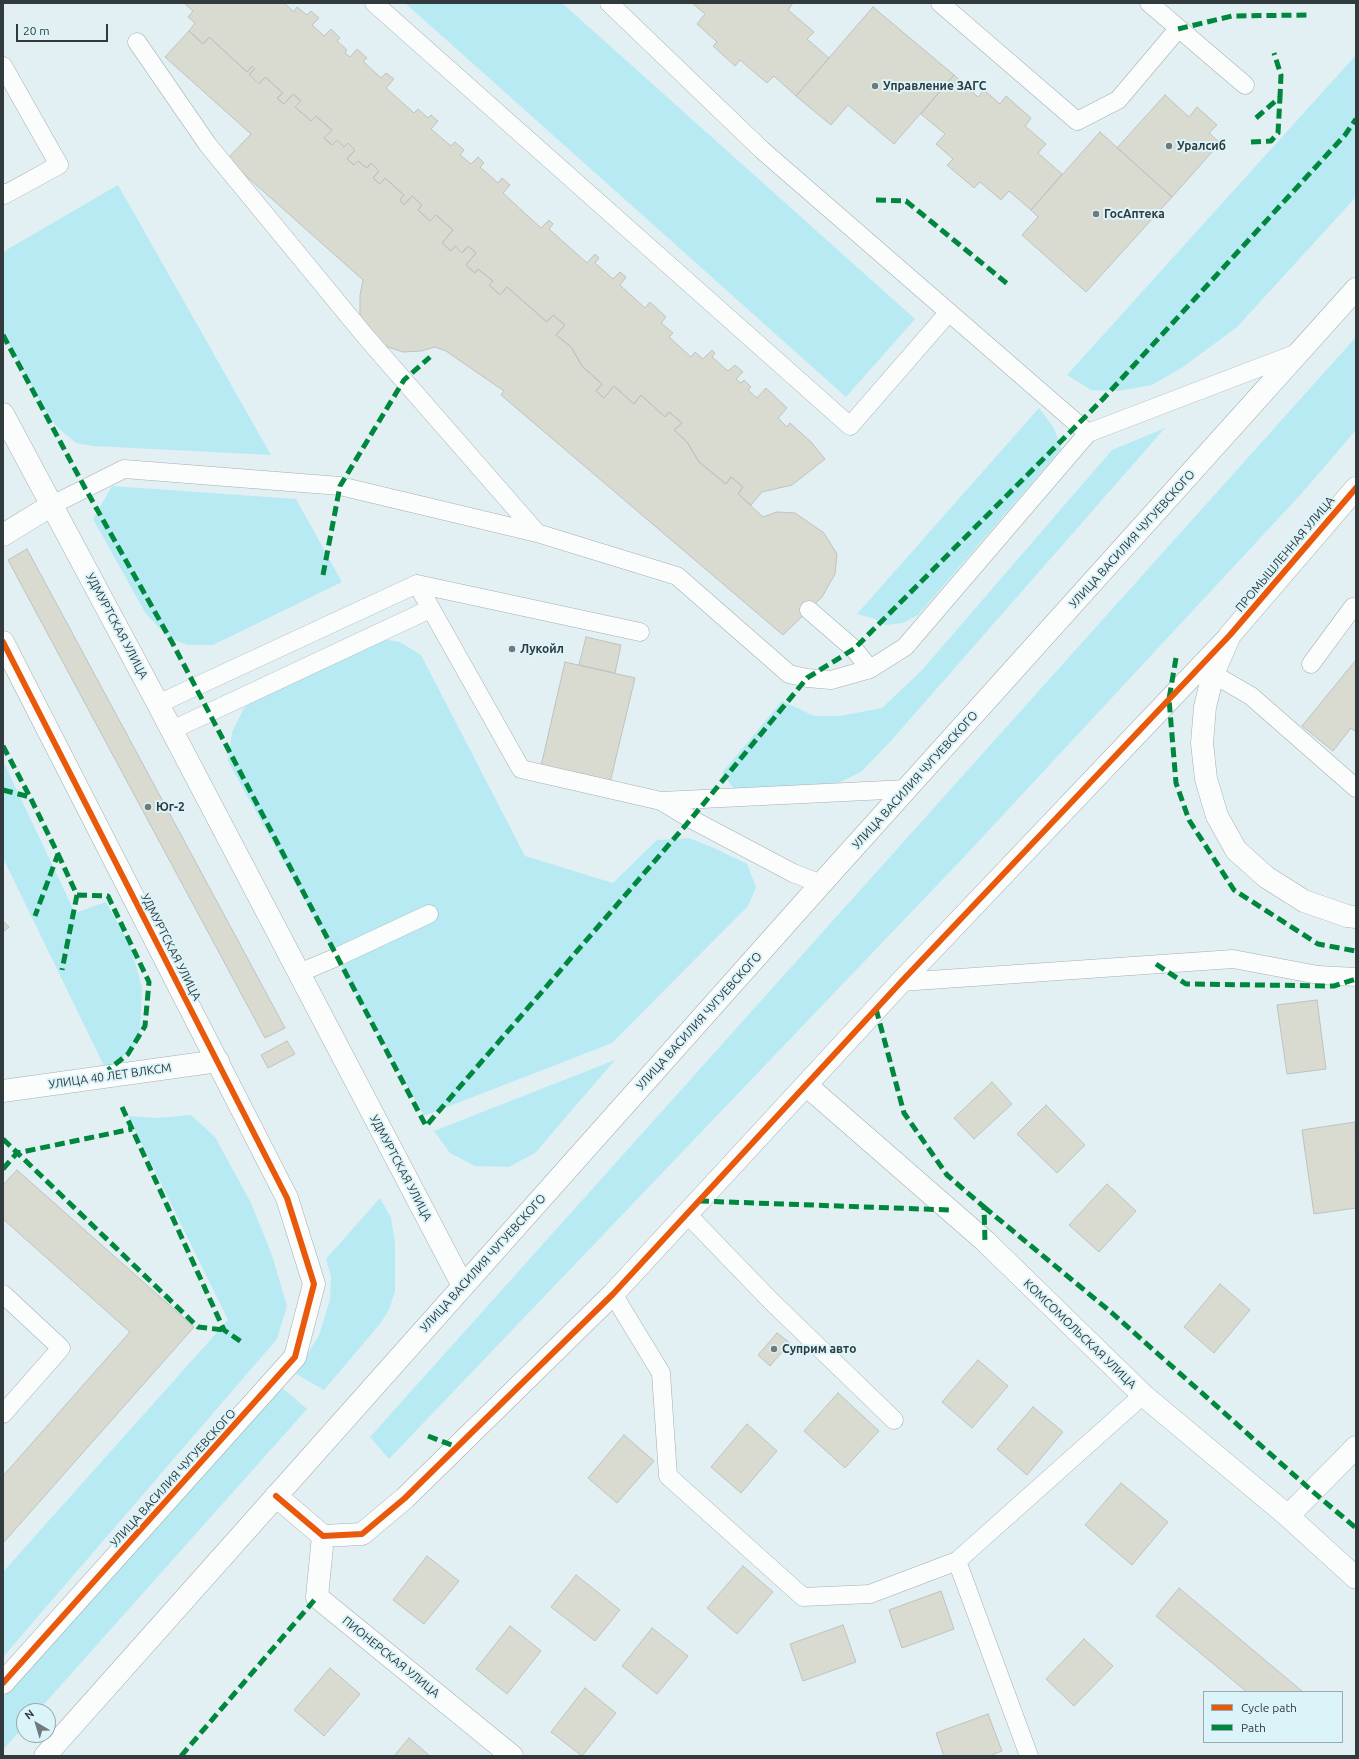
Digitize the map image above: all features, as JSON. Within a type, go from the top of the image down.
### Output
[{"type":"street","name":"УЛИЦА ВАСИЛИЯ ЧУГУЕВСКОГО","points":[[44,1756],[821,884],[1356,289]]},
{"type":"street","name":"УДМУРТСКАЯ УЛИЦА","points":[[3,414],[172,730],[463,1286]]},
{"type":"street","name":"ПРОМЫШЛЕННАЯ УЛИЦА","points":[[1230,635],[1356,488]]},
{"type":"street","points":[[3,535],[52,505]]},
{"type":"street","points":[[1230,635],[1213,674],[1205,707],[1202,743],[1206,779],[1216,816],[1236,850],[1266,877],[1304,901],[1347,916],[1356,917]]},
{"type":"street","points":[[276,1496],[323,1536],[362,1534],[405,1498],[613,1294],[901,982],[1230,635]]},
{"type":"street","name":"УДМУРТСКАЯ УЛИЦА","points":[[3,642],[287,1198],[308,1266]]},
{"type":"street","name":"УЛИЦА 40 ЛЕТ ВЛКСМ","points":[[3,1091],[218,1061]]},
{"type":"street","name":"КОМСОМОЛЬСКАЯ УЛИЦА","points":[[806,1085],[985,1241],[1143,1395],[1288,1516],[1356,1578]]},
{"type":"street","name":"УЛИЦА ВАСИЛИЯ ЧУГУЕВСКОГО","points":[[3,1683],[295,1357],[314,1284],[308,1266]]},
{"type":"street","points":[[1288,1516],[1356,1447]]},
{"type":"street","name":"ПИОНЕРСКАЯ УЛИЦА","points":[[323,1536],[317,1597],[512,1756]]},
{"type":"lane","points":[[374,3],[850,426],[949,312]]},
{"type":"lane","points":[[610,3],[762,150],[1088,433]]},
{"type":"lane","points":[[1149,3],[1245,85]]},
{"type":"lane","points":[[945,4],[1077,121],[1118,100],[1178,29]]},
{"type":"lane","points":[[137,42],[208,145],[366,337],[538,534]]},
{"type":"lane","points":[[3,66],[59,164],[4,195],[3,193]]},
{"type":"lane","points":[[52,505],[124,468],[340,486],[538,534],[676,576],[789,674],[808,678],[831,680],[870,669],[905,647],[1088,433],[1301,351]]},
{"type":"lane","points":[[417,584],[521,769],[661,801],[907,789]]},
{"type":"lane","points":[[158,704],[417,584],[640,632]]},
{"type":"lane","points":[[1311,664],[1353,607],[1356,610]]},
{"type":"lane","points":[[172,730],[430,609]]},
{"type":"lane","points":[[809,610],[854,649],[870,669]]},
{"type":"lane","points":[[1213,674],[1251,696],[1356,788]]},
{"type":"lane","points":[[661,801],[691,819],[793,873],[821,884]]},
{"type":"lane","points":[[299,973],[429,914]]},
{"type":"lane","points":[[901,982],[1233,959],[1318,975],[1356,977]]},
{"type":"lane","points":[[687,1214],[772,1301],[894,1420]]},
{"type":"lane","points":[[3,1294],[61,1348],[3,1414]]},
{"type":"lane","points":[[613,1294],[661,1373],[668,1476],[803,1597],[870,1594],[957,1561],[1143,1395]]},
{"type":"lane","points":[[957,1561],[1029,1756]]},
{"type":"shaded area","points":[[405,3],[562,3],[915,319],[846,397]]},
{"type":"shaded area","points":[[1356,55],[1356,197],[1237,327],[1183,367],[1152,385],[1118,391],[1091,390],[1067,375]]},
{"type":"shaded area","points":[[118,185],[271,455],[93,446],[76,443],[58,428],[47,414],[3,333],[3,252]]},
{"type":"shaded area","points":[[1356,337],[1356,430],[1302,493],[964,857],[389,1459],[370,1437]]},
{"type":"shaded area","points":[[1039,408],[1054,428],[1061,449],[918,615],[903,623],[885,625],[875,619],[857,614]]},
{"type":"shaded area","points":[[1165,428],[890,742],[861,772],[838,783],[734,789],[722,773],[782,701],[814,716],[840,716],[882,708],[922,670],[1112,450]]},
{"type":"shaded area","points":[[112,486],[296,499],[342,582],[213,645],[188,645],[169,638],[146,614],[93,519]]},
{"type":"shaded area","points":[[372,637],[400,642],[421,655],[525,856],[613,883],[657,840],[689,838],[747,864],[756,887],[748,906],[612,1043],[424,1116],[228,761],[232,732],[244,708],[261,693]]},
{"type":"shaded area","points":[[3,761],[75,913],[106,902],[131,947],[142,988],[140,1030],[135,1046],[106,1070],[3,858]]},
{"type":"shaded area","points":[[615,1060],[535,1153],[509,1167],[475,1166],[450,1153],[434,1131]]},
{"type":"shaded area","points":[[191,1115],[215,1137],[250,1201],[272,1255],[287,1306],[277,1339],[3,1657],[3,1572],[228,1320],[128,1116],[157,1118]]},
{"type":"shaded area","points":[[380,1198],[391,1218],[395,1243],[395,1291],[389,1310],[379,1325],[324,1390],[296,1374],[319,1335],[330,1300],[331,1277],[326,1259]]},
{"type":"shaded area","points":[[280,1386],[307,1409],[45,1703],[16,1703],[16,1735],[3,1750],[3,1697]]},
{"type":"building","points":[[184,3],[284,3],[294,12],[297,7],[307,15],[311,11],[319,18],[312,25],[324,36],[331,29],[340,38],[337,41],[347,50],[345,53],[350,57],[357,49],[367,58],[363,61],[381,78],[386,73],[394,79],[386,88],[414,113],[418,109],[428,118],[431,115],[438,121],[431,129],[451,146],[455,142],[464,150],[460,155],[471,164],[478,157],[484,163],[480,167],[498,183],[502,178],[510,185],[503,193],[541,228],[549,220],[553,224],[549,229],[587,263],[595,254],[599,258],[595,263],[613,279],[620,272],[626,277],[620,285],[645,308],[650,302],[666,317],[661,323],[673,333],[669,337],[691,357],[695,352],[703,359],[712,350],[715,353],[712,357],[728,371],[735,365],[743,372],[736,379],[741,383],[744,380],[751,387],[748,390],[757,398],[766,388],[787,408],[778,418],[787,427],[790,423],[811,442],[825,459],[792,485],[762,492],[751,505],[738,494],[743,487],[731,477],[726,484],[699,462],[687,442],[674,430],[682,423],[669,412],[665,417],[641,395],[634,404],[614,386],[604,398],[596,391],[602,384],[582,366],[571,347],[556,335],[565,325],[553,315],[547,322],[507,287],[500,295],[489,285],[493,281],[478,269],[475,273],[466,265],[476,253],[468,246],[462,253],[455,246],[451,251],[442,243],[453,230],[436,215],[430,221],[418,210],[422,205],[412,196],[404,205],[400,200],[404,195],[385,178],[380,184],[373,178],[379,171],[371,163],[367,168],[358,161],[354,165],[347,159],[355,150],[348,143],[344,147],[337,140],[332,145],[324,138],[332,130],[316,116],[311,121],[295,107],[301,101],[293,94],[284,104],[277,98],[283,93],[265,77],[259,84],[249,74],[255,69],[252,66],[247,72],[209,37],[203,44],[189,31],[195,23],[188,17],[193,11]]},
{"type":"building","points":[[692,3],[793,3],[788,10],[814,32],[807,39],[829,58],[796,96],[774,76],[767,83],[740,60],[735,66],[713,46],[717,42],[697,24],[705,14]]},
{"type":"building","name":"Управление ЗАГС","points":[[873,7],[954,75],[894,144],[848,105],[831,125],[796,96]]},
{"type":"building","points":[[189,31],[203,44],[209,37],[247,72],[252,66],[255,69],[249,74],[259,84],[265,77],[283,93],[277,98],[284,104],[293,94],[301,101],[295,107],[311,121],[316,116],[332,130],[324,138],[332,145],[337,140],[344,147],[348,143],[355,150],[347,159],[354,165],[358,161],[367,168],[371,163],[379,171],[373,178],[380,184],[385,178],[404,195],[400,200],[404,205],[412,196],[422,205],[418,210],[430,221],[436,215],[453,230],[442,243],[451,251],[455,246],[462,253],[468,246],[476,253],[466,265],[475,273],[478,269],[493,281],[489,285],[500,295],[507,287],[547,322],[553,315],[565,325],[556,335],[571,347],[582,366],[602,384],[596,391],[604,398],[614,386],[634,404],[641,395],[665,417],[669,412],[682,423],[674,430],[687,442],[699,462],[726,484],[731,477],[743,487],[738,494],[763,517],[777,512],[795,513],[824,533],[837,554],[835,574],[822,597],[783,635],[501,395],[504,391],[446,351],[435,347],[421,351],[403,352],[388,347],[370,335],[360,315],[360,295],[363,280],[227,159],[251,134],[165,57]]},
{"type":"building","points":[[954,75],[978,97],[984,90],[1000,104],[1006,96],[1031,118],[1025,126],[1046,144],[1038,153],[1062,174],[1031,210],[1009,191],[1001,200],[980,182],[974,188],[947,165],[953,159],[936,144],[945,134],[921,114]]},
{"type":"building","name":"Уралсиб","points":[[1165,95],[1189,117],[1197,107],[1217,125],[1209,133],[1220,143],[1172,197],[1117,148]]},
{"type":"building","name":"ГосАптека","points":[[1100,132],[1172,197],[1086,292],[1022,235],[1038,217],[1031,210]]},
{"type":"building","points":[[27,549],[285,1028],[265,1038],[8,560]]},
{"type":"building","points":[[586,637],[621,645],[615,673],[579,665]]},
{"type":"building","points":[[1356,660],[1356,732],[1351,728],[1333,751],[1302,726]]},
{"type":"building","points":[[565,662],[635,678],[607,795],[538,779]]},
{"type":"building","points":[[3,921],[9,927],[3,932]]},
{"type":"building","points":[[1317,1000],[1326,1069],[1287,1074],[1277,1005]]},
{"type":"building","points":[[287,1041],[295,1054],[268,1068],[261,1055]]},
{"type":"building","points":[[992,1082],[1012,1104],[974,1139],[954,1118]]},
{"type":"building","points":[[1046,1105],[1085,1145],[1057,1173],[1017,1134]]},
{"type":"building","points":[[1355,1122],[1356,1208],[1314,1214],[1302,1130]]},
{"type":"building","points":[[17,1170],[194,1327],[3,1543],[3,1476],[130,1332],[3,1219],[3,1185]]},
{"type":"building","points":[[1107,1184],[1136,1211],[1099,1252],[1069,1225]]},
{"type":"building","points":[[1220,1284],[1250,1310],[1214,1353],[1184,1327]]},
{"type":"building","name":"Суприм авто","points":[[777,1333],[790,1343],[770,1366],[758,1355]]},
{"type":"building","points":[[978,1360],[1008,1386],[972,1428],[942,1402]]},
{"type":"building","points":[[838,1393],[879,1431],[845,1468],[804,1431]]},
{"type":"building","points":[[1033,1407],[1063,1432],[1027,1475],[997,1449]]},
{"type":"building","points":[[747,1424],[777,1451],[741,1493],[711,1467]]},
{"type":"building","points":[[624,1435],[654,1461],[617,1503],[588,1478]]},
{"type":"building","points":[[1121,1483],[1168,1522],[1132,1565],[1085,1525]]},
{"type":"building","points":[[427,1556],[459,1581],[424,1624],[393,1600]]},
{"type":"building","points":[[743,1566],[773,1592],[737,1634],[707,1608]]},
{"type":"building","points":[[576,1575],[620,1610],[595,1641],[551,1607]]},
{"type":"building","points":[[1179,1588],[1302,1691],[1246,1691],[1156,1616]]},
{"type":"building","points":[[941,1591],[954,1629],[902,1648],[889,1610]]},
{"type":"building","points":[[843,1625],[856,1662],[803,1681],[790,1644]]},
{"type":"building","points":[[510,1626],[541,1651],[507,1694],[476,1669]]},
{"type":"building","points":[[652,1628],[688,1656],[657,1694],[622,1666]]},
{"type":"building","points":[[1084,1639],[1113,1666],[1074,1706],[1046,1679]]},
{"type":"building","points":[[330,1668],[360,1694],[324,1736],[294,1710]]},
{"type":"building","points":[[585,1688],[616,1713],[582,1756],[551,1732]]},
{"type":"building","points":[[988,1714],[1002,1751],[989,1756],[944,1756],[936,1733]]},
{"type":"building","points":[[409,1738],[430,1756],[394,1756]]},
{"type":"marked path","points":[[1178,29],[1232,16],[1307,15]]},
{"type":"marked path","points":[[1256,118],[1280,97],[1281,75],[1274,53]]},
{"type":"marked path","points":[[1251,142],[1271,141],[1278,133],[1280,97]]},
{"type":"marked path","points":[[3,335],[85,488],[173,644],[426,1126],[691,819],[807,678],[854,649],[1102,400],[1345,135],[1356,119]]},
{"type":"marked path","points":[[876,200],[906,201],[1010,286]]},
{"type":"marked path","points":[[323,575],[340,486],[404,380],[430,357]]},
{"type":"marked path","points":[[1176,658],[1169,699],[1176,783],[1189,820],[1234,890],[1318,944],[1356,951]]},
{"type":"marked path","points":[[3,746],[30,797]]},
{"type":"marked path","points":[[3,790],[30,797],[58,854],[35,916]]},
{"type":"marked path","points":[[58,854],[77,895],[62,970]]},
{"type":"marked path","points":[[77,895],[108,896],[149,982],[145,1026],[128,1054],[108,1070]]},
{"type":"marked path","points":[[1156,964],[1186,984],[1334,986],[1356,979]]},
{"type":"marked path","points":[[876,1009],[904,1113],[947,1175],[984,1207],[985,1241]]},
{"type":"marked path","points":[[122,1107],[224,1330],[243,1343]]},
{"type":"marked path","points":[[3,1169],[17,1153],[132,1129]]},
{"type":"marked path","points":[[3,1139],[198,1327],[224,1330]]},
{"type":"marked path","points":[[699,1201],[950,1210]]},
{"type":"marked path","points":[[984,1207],[1112,1313],[1312,1491],[1356,1528]]},
{"type":"marked path","points":[[428,1436],[457,1447]]},
{"type":"marked path","points":[[181,1756],[317,1597]]},
{"type":"cycle path","points":[[276,1496],[323,1536],[362,1534],[405,1498],[613,1294],[901,982],[1230,635],[1356,488]]},
{"type":"cycle path","points":[[3,642],[287,1198],[314,1284],[295,1357],[3,1683]]},
{"type":"place","name":"Управление ЗАГС","points":[[875,86]]},
{"type":"place","name":"Уралсиб","points":[[1169,146]]},
{"type":"place","name":"ГосАптека","points":[[1096,214]]},
{"type":"place","name":"Лукойл","points":[[512,649]]},
{"type":"place","name":"Юг-2","points":[[148,807]]},
{"type":"place","name":"Суприм авто","points":[[774,1349]]}]
